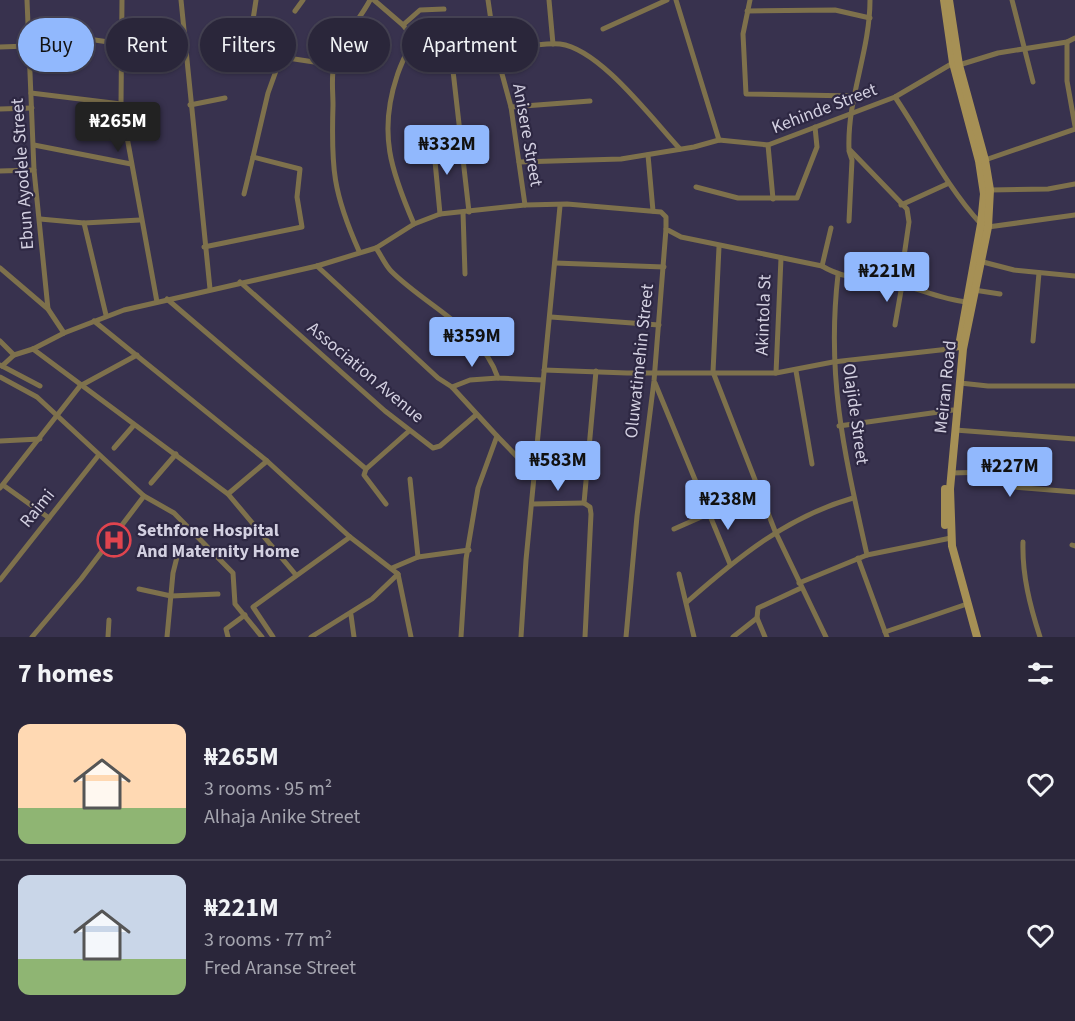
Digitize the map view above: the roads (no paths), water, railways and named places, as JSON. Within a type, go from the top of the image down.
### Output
[{"type":"main road","name":"Meiran Road","points":[[944,0],[956,64],[983,178],[985,226]]},
{"type":"main road","name":"Meiran Road","points":[[949,0],[956,64],[985,160],[990,190],[985,226],[958,348],[947,515],[949,538],[964,605],[975,637]]},
{"type":"main road","name":"Meiran Road","points":[[947,515],[960,382],[977,261]]},
{"type":"main road","name":"Meiran Road","points":[[949,538],[975,637]]},
{"type":"street","name":"Ebun Ayodele Street","points":[[27,0],[27,18]]},
{"type":"street","points":[[122,0],[122,18]]},
{"type":"street","points":[[181,0],[188,88],[210,289]]},
{"type":"street","points":[[253,18],[256,0]]},
{"type":"street","points":[[295,11],[303,0]]},
{"type":"street","points":[[360,18],[372,0],[402,23]]},
{"type":"street","name":"Anisere Street","points":[[488,0],[491,18]]},
{"type":"street","points":[[549,0],[553,44]]},
{"type":"street","points":[[603,29],[667,0]]},
{"type":"street","points":[[676,0],[719,140]]},
{"type":"street","points":[[750,0],[743,34],[746,94],[853,96]]},
{"type":"street","points":[[849,221],[852,160],[849,149],[848,123],[852,115],[853,96],[870,18],[870,0]]},
{"type":"street","points":[[1012,0],[1033,82]]},
{"type":"street","points":[[411,18],[420,10],[444,9]]},
{"type":"street","points":[[747,11],[835,10],[870,18]]},
{"type":"street","points":[[985,160],[1075,128],[1067,81],[1068,42],[1075,38]]},
{"type":"street","name":"Kehinde Street","points":[[519,162],[648,155],[719,140],[768,145],[895,97],[956,64],[1068,42]]},
{"type":"street","points":[[538,46],[553,44],[576,48],[600,64],[680,149]]},
{"type":"street","points":[[0,47],[18,46]]},
{"type":"street","points":[[244,194],[277,61],[285,56],[308,60]]},
{"type":"street","points":[[402,65],[393,87],[387,132],[391,168],[414,224]]},
{"type":"street","name":"Ebun Ayodele Street","points":[[30,72],[34,170],[48,309]]},
{"type":"street","points":[[122,72],[121,104],[157,302]]},
{"type":"street","points":[[334,72],[333,168],[343,215],[359,252]]},
{"type":"street","points":[[452,72],[466,212],[465,274]]},
{"type":"street","name":"Anisere Street","points":[[501,72],[511,107],[525,205]]},
{"type":"street","points":[[31,93],[121,104]]},
{"type":"street","points":[[895,97],[947,184],[985,226],[1075,215]]},
{"type":"street","points":[[190,105],[225,98]]},
{"type":"street","points":[[511,107],[590,102]]},
{"type":"street","points":[[0,110],[32,108]]},
{"type":"street","points":[[696,187],[732,197],[793,199],[800,194],[817,147],[815,127]]},
{"type":"street","points":[[432,140],[440,214]]},
{"type":"street","points":[[34,145],[131,164]]},
{"type":"street","points":[[768,145],[773,199]]},
{"type":"street","points":[[849,149],[909,214],[895,325]]},
{"type":"street","points":[[648,155],[653,211]]},
{"type":"street","points":[[204,247],[302,227],[297,197],[300,169],[253,157]]},
{"type":"street","points":[[0,171],[34,170]]},
{"type":"street","points":[[901,205],[947,184]]},
{"type":"street","points":[[990,190],[1048,189],[1075,184]]},
{"type":"street","points":[[40,386],[1,366],[14,355],[33,349],[106,315],[316,266],[376,248],[414,224],[440,214],[525,205],[664,213],[666,229],[681,237],[718,247],[822,266],[838,275],[901,285],[934,296],[967,302]]},
{"type":"street","points":[[521,637],[542,380],[560,206]]},
{"type":"street","points":[[40,219],[84,223],[141,220]]},
{"type":"street","points":[[84,223],[106,315]]},
{"type":"street","points":[[822,266],[831,228]]},
{"type":"street","name":"Oluwatimehin Street","points":[[626,637],[637,516],[660,325],[666,229]]},
{"type":"street","points":[[718,247],[713,372],[775,531],[826,637]]},
{"type":"street","points":[[376,248],[390,270],[478,342],[492,358],[498,378]]},
{"type":"street","name":"Akintola St","points":[[776,373],[781,258]]},
{"type":"street","points":[[977,261],[1039,273],[1075,276]]},
{"type":"street","points":[[555,263],[663,267]]},
{"type":"street","points":[[316,266],[438,378],[452,387],[529,469]]},
{"type":"street","points":[[0,268],[48,309],[64,333]]},
{"type":"street","points":[[1033,341],[1039,273]]},
{"type":"street","name":"Olajide Street","points":[[838,275],[833,362],[839,426],[867,555]]},
{"type":"street","name":"Association Avenue","points":[[240,282],[410,431],[433,448],[440,446],[476,415]]},
{"type":"street","points":[[974,290],[1000,294]]},
{"type":"street","points":[[167,299],[275,394],[323,431],[366,469]]},
{"type":"street","points":[[550,318],[660,325]]},
{"type":"street","points":[[94,321],[267,461],[350,537],[392,568],[398,574],[411,637]]},
{"type":"street","points":[[0,341],[14,355]]},
{"type":"street","points":[[543,370],[776,373],[796,371],[833,362],[958,348]]},
{"type":"street","points":[[33,349],[228,494],[296,575]]},
{"type":"street","points":[[49,518],[1,486],[80,386],[137,355]]},
{"type":"street","points":[[584,503],[596,371]]},
{"type":"street","points":[[796,371],[812,464]]},
{"type":"street","points":[[0,377],[37,397],[58,413],[98,456],[144,496],[174,513],[232,573],[236,604],[262,637]]},
{"type":"street","points":[[452,387],[470,380],[498,378],[542,380]]},
{"type":"street","points":[[654,381],[730,564]]},
{"type":"street","points":[[960,382],[988,386],[1075,386]]},
{"type":"street","points":[[839,426],[953,410]]},
{"type":"street","points":[[114,448],[134,425]]},
{"type":"street","points":[[955,430],[1075,439]]},
{"type":"street","points":[[386,504],[364,475],[366,469],[410,431]]},
{"type":"street","points":[[460,637],[478,488],[497,436]]},
{"type":"street","points":[[0,441],[11,438],[40,439]]},
{"type":"street","points":[[151,483],[177,454]]},
{"type":"street","name":"Raimi","points":[[0,580],[98,456]]},
{"type":"street","points":[[228,494],[267,461]]},
{"type":"street","points":[[951,473],[990,472],[1014,487],[1075,492]]},
{"type":"street","points":[[410,479],[418,557]]},
{"type":"street","points":[[32,637],[81,579],[144,496]]},
{"type":"street","points":[[687,602],[730,564],[775,531],[827,505],[853,498]]},
{"type":"street","points":[[532,504],[584,503],[590,507],[585,637]]},
{"type":"street","points":[[674,529],[708,514]]},
{"type":"street","points":[[273,637],[254,611],[253,606],[350,537]]},
{"type":"street","points":[[765,637],[757,618],[758,608],[800,585],[867,555],[949,538]]},
{"type":"street","points":[[1023,542],[1023,565],[1032,614],[1041,637]]},
{"type":"street","points":[[167,637],[176,556],[179,549]]},
{"type":"street","points":[[392,568],[418,557],[469,550]]},
{"type":"street","points":[[858,558],[886,634],[964,605]]},
{"type":"street","points":[[311,637],[351,615],[384,590],[398,574]]},
{"type":"street","points":[[679,574],[694,637]]},
{"type":"street","points":[[139,589],[171,596],[218,594]]},
{"type":"street","points":[[228,637],[227,628],[245,615]]},
{"type":"street","points":[[351,615],[354,637]]},
{"type":"street","points":[[733,637],[757,618]]},
{"type":"street","points":[[108,637],[109,620]]},
{"type":"place","name":"Sethfone Hospital And Maternity Home","points":[[114,540]]}]
